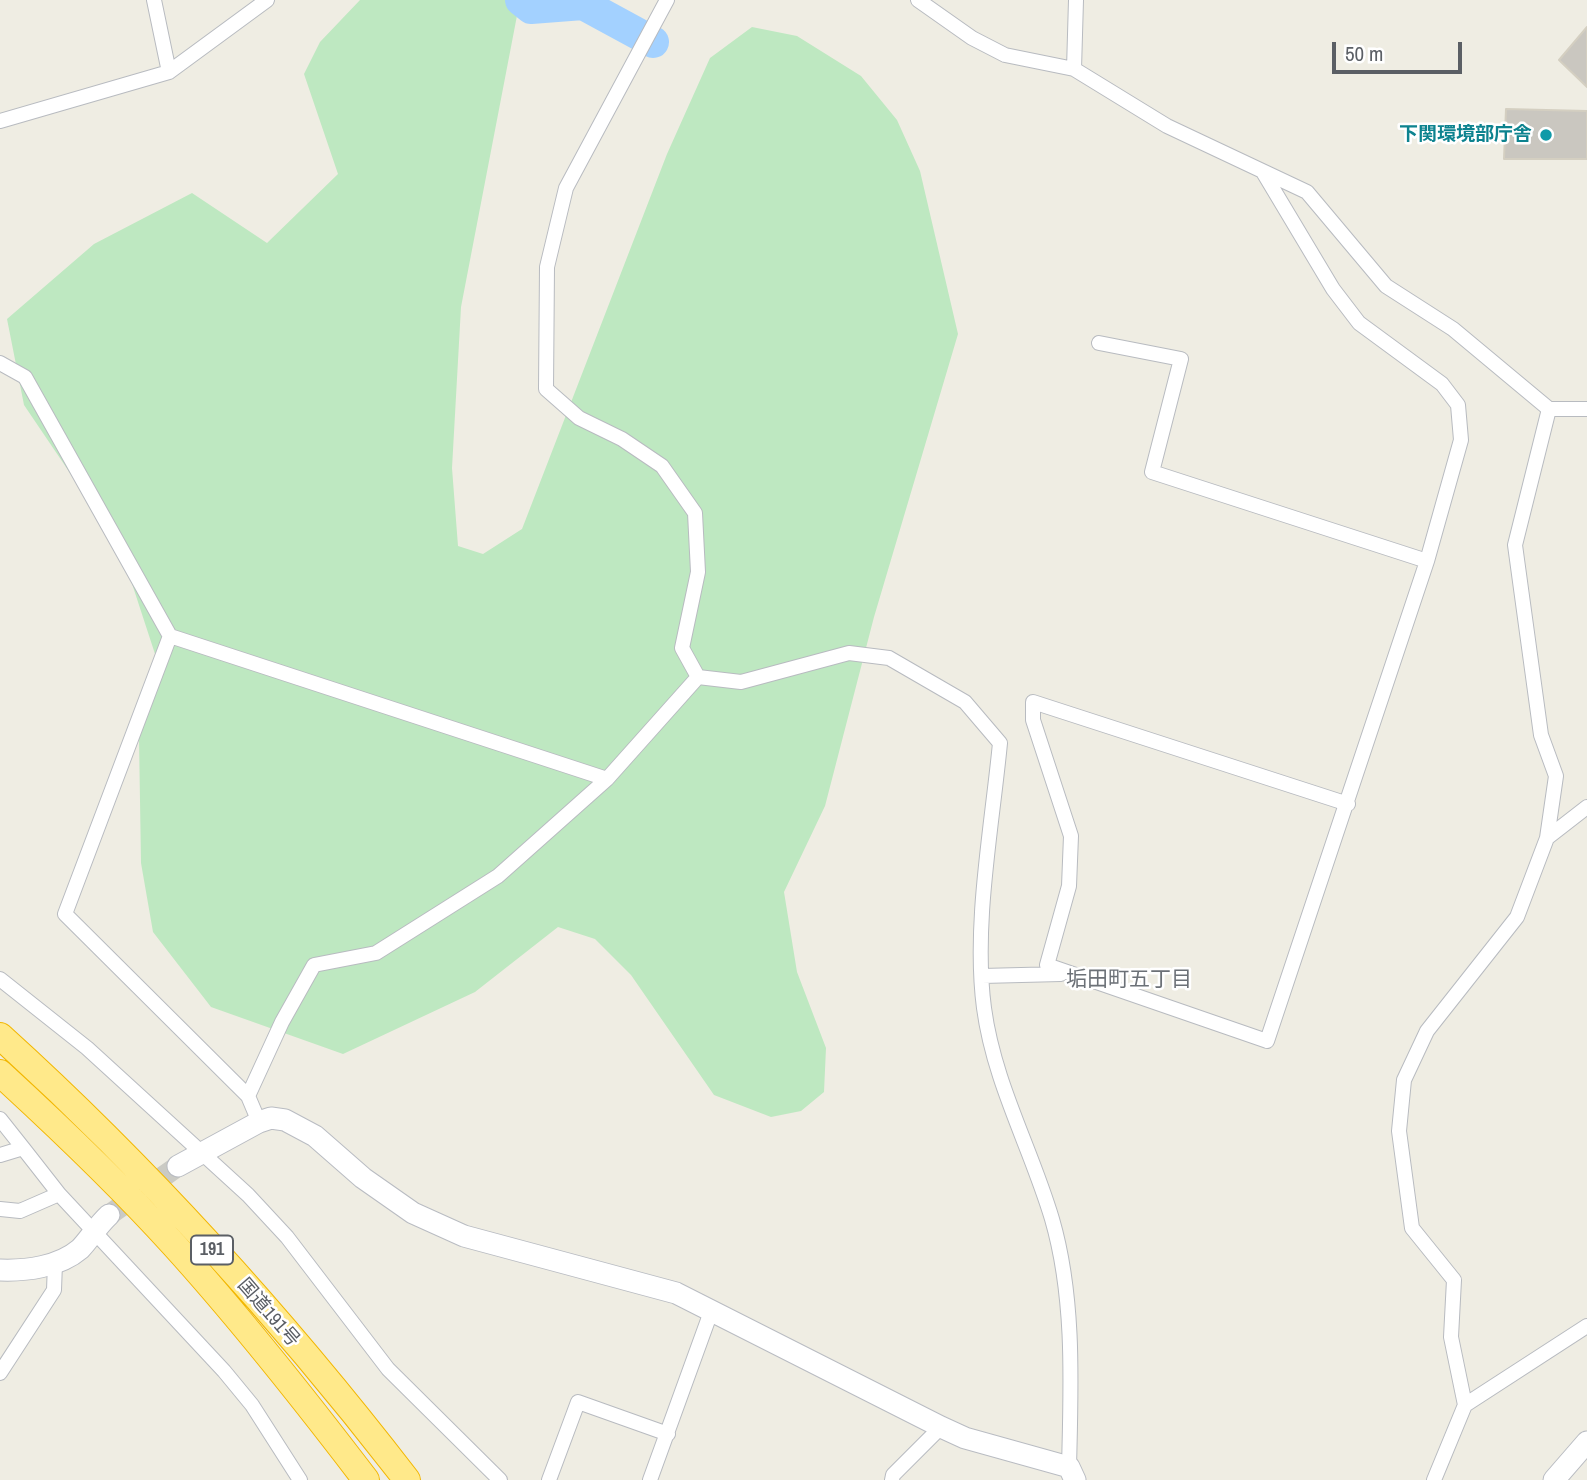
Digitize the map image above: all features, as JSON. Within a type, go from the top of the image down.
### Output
[{"type":"highway","name":"国道191号","points":[[0,1036],[65,1095],[259,1301],[407,1480]]},
{"type":"highway","name":"国道191号","points":[[0,1073],[107,1174],[173,1243],[260,1346],[366,1480]]},
{"type":"highway","points":[[259,1301],[426,1480]]},
{"type":"street","points":[[154,0],[169,72]]},
{"type":"street","points":[[0,121],[169,72],[267,0]]},
{"type":"street","points":[[667,0],[566,188],[547,267],[546,389],[579,418],[622,439],[662,466],[695,513],[698,572],[682,648],[698,677]]},
{"type":"street","points":[[918,0],[972,37],[1005,55],[1074,69],[1167,126],[1307,192],[1386,286],[1452,329],[1549,409],[1587,409]]},
{"type":"street","points":[[1074,69],[1076,0]]},
{"type":"street","points":[[1263,172],[1333,289],[1359,323],[1442,384],[1458,405],[1461,440],[1427,561],[1348,804],[1267,1041],[1046,965],[1069,887],[1071,836],[1033,720],[1033,702],[1348,804]]},
{"type":"street","points":[[1098,343],[1181,359],[1152,472],[1427,561]]},
{"type":"street","points":[[0,363],[25,377],[170,636],[607,779]]},
{"type":"street","points":[[1434,1480],[1465,1405],[1451,1337],[1454,1280],[1412,1228],[1399,1131],[1404,1080],[1427,1031],[1517,917],[1547,838],[1556,776],[1541,735],[1515,545],[1549,409]]},
{"type":"street","points":[[170,636],[65,914],[248,1096],[259,1122]]},
{"type":"street","points":[[178,1166],[259,1122],[271,1118],[285,1120],[315,1136],[363,1178],[413,1213],[464,1236],[676,1293],[965,1438],[1072,1474],[1067,1283],[1052,1219],[997,1071],[984,1008],[980,951],[1000,743],[965,702],[889,658],[849,653],[741,682],[698,677]]},
{"type":"street","points":[[248,1096],[282,1022],[314,965],[376,953],[487,883],[607,779],[698,677]]},
{"type":"street","points":[[1547,838],[1587,807]]},
{"type":"street","points":[[982,976],[1071,974]]},
{"type":"street","points":[[0,979],[86,1048],[205,1152],[287,1237],[388,1369],[500,1480]]},
{"type":"street","points":[[0,1119],[59,1194],[224,1371],[252,1405],[300,1480]]},
{"type":"street","points":[[0,1155],[23,1147]]},
{"type":"street","points":[[0,1209],[20,1211],[59,1194]]},
{"type":"street","points":[[0,1270],[19,1270],[55,1263],[81,1248],[92,1230],[109,1215]]},
{"type":"street","points":[[0,1373],[54,1290],[55,1263]]},
{"type":"street","points":[[650,1480],[712,1309]]},
{"type":"street","points":[[1465,1405],[1587,1326]]},
{"type":"street","points":[[549,1480],[578,1402],[668,1434]]},
{"type":"street","points":[[892,1480],[893,1475],[941,1427]]},
{"type":"street","points":[[1554,1480],[1587,1441]]},
{"type":"green space","points":[[360,0],[520,0],[461,307],[452,468],[458,546],[483,554],[522,529],[667,154],[710,58],[752,27],[797,36],[861,76],[897,120],[920,171],[958,334],[874,617],[825,806],[784,892],[797,972],[826,1048],[824,1092],[801,1111],[771,1117],[714,1095],[631,975],[595,939],[558,927],[475,992],[343,1054],[211,1007],[153,932],[141,863],[139,738],[156,657],[120,547],[24,405],[7,319],[94,244],[192,193],[267,243],[338,174],[304,74],[320,42]]},
{"type":"building","points":[[1587,27],[1587,87],[1559,60]]},
{"type":"building","name":"下関環境部庁舎","points":[[1506,109],[1587,111],[1587,159],[1504,159]]},
{"type":"waterway","points":[[521,0],[531,8],[583,4],[653,42]]},
{"type":"tunnel","points":[[109,1215],[178,1166]]},
{"type":"place","name":"下関環境部庁舎","points":[[1546,135]]},
{"type":"district","name":"垢田町五丁目","points":[[1129,980]]}]
